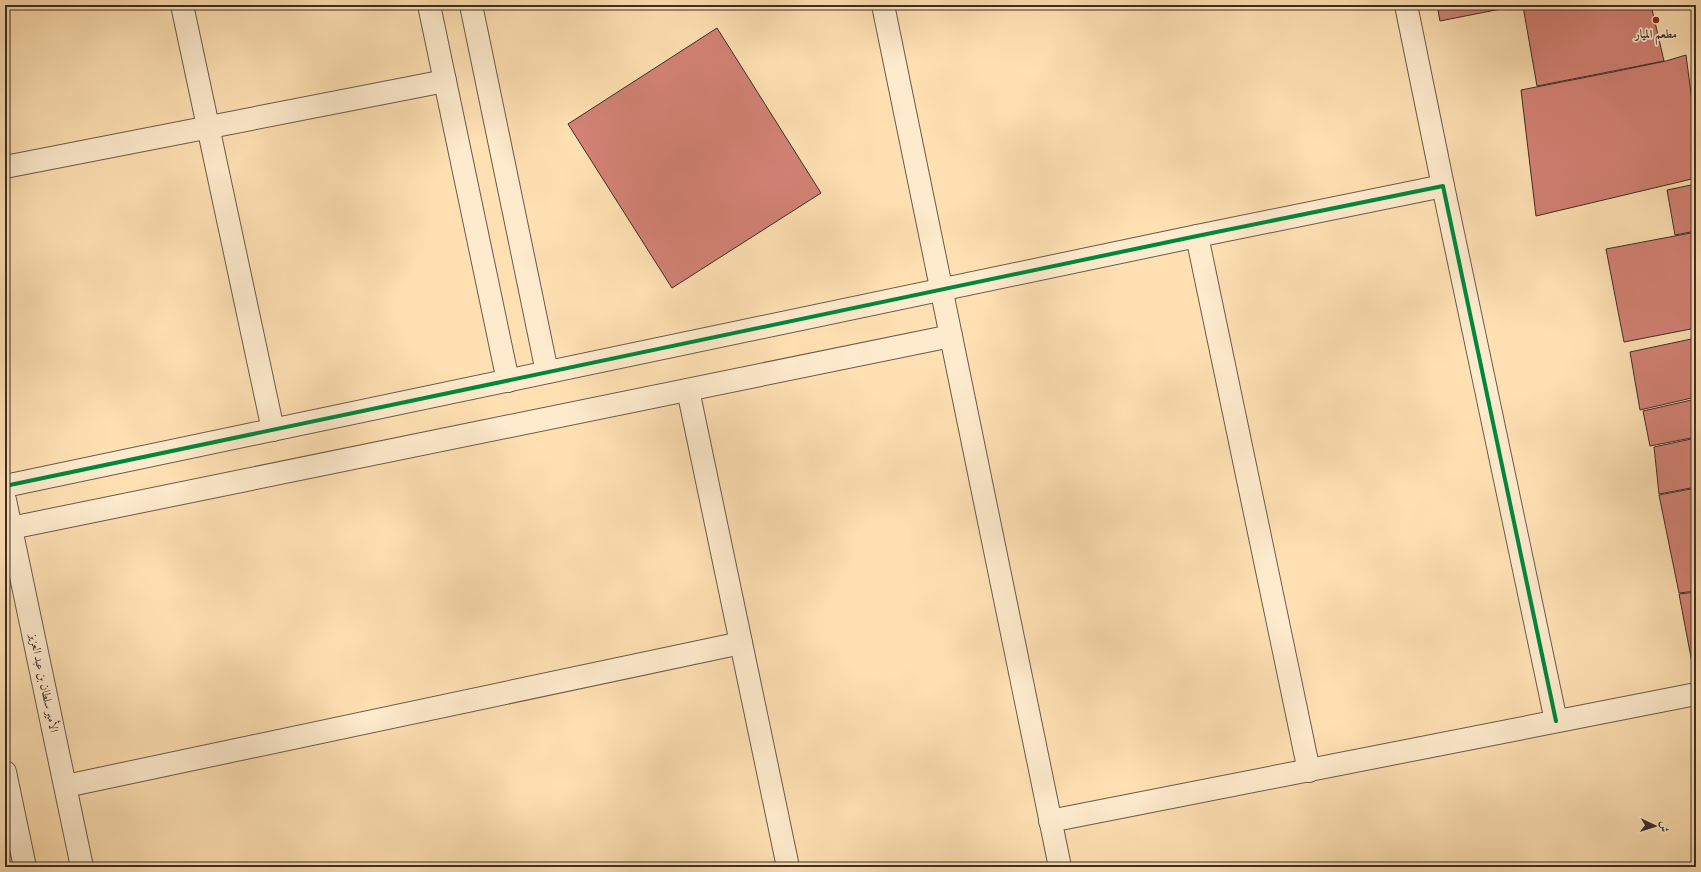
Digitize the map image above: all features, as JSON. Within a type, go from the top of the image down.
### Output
[{"type":"street","points":[[182,5],[273,430]]},
{"type":"street","points":[[429,5],[508,380]]},
{"type":"street","points":[[471,5],[547,372]]},
{"type":"street","points":[[883,5],[1060,867]]},
{"type":"street","points":[[1406,5],[1556,722]]},
{"type":"street","points":[[5,167],[445,81]]},
{"type":"street","points":[[5,486],[941,289],[1443,186]]},
{"type":"street","points":[[1197,236],[1309,771]]},
{"type":"street","points":[[11,528],[951,336]]},
{"type":"street","points":[[688,390],[788,867]]},
{"type":"street","name":"الأمير سلطان بن عبد العزيز","points":[[5,500],[82,867]]},
{"type":"street","points":[[66,786],[741,643]]},
{"type":"street","points":[[1050,821],[1696,694]]},
{"type":"street","points":[[5,772],[25,867]]},
{"type":"building","points":[[1437,5],[1521,5],[1440,21]]},
{"type":"building","points":[[1651,5],[1664,61],[1537,86],[1523,6]]},
{"type":"building","points":[[717,28],[821,193],[672,288],[568,124]]},
{"type":"building","points":[[1686,55],[1693,109],[1696,108],[1696,178],[1536,216],[1521,90],[1666,61]]},
{"type":"building","points":[[1696,184],[1696,231],[1675,235],[1667,190]]},
{"type":"building","points":[[1696,232],[1696,328],[1624,342],[1606,249]]},
{"type":"building","points":[[1696,338],[1696,397],[1640,410],[1630,352]]},
{"type":"building","points":[[1696,399],[1696,437],[1650,446],[1643,411]]},
{"type":"building","points":[[1696,438],[1696,487],[1659,494],[1654,447]]},
{"type":"building","points":[[1696,488],[1696,591],[1679,593],[1659,495]]},
{"type":"building","points":[[1696,592],[1696,667],[1693,668],[1679,594]]},
{"type":"cycle path","points":[[5,486],[1197,236],[1443,186],[1556,721]]},
{"type":"place","name":"مطعم الميار","points":[[1656,20]]}]
